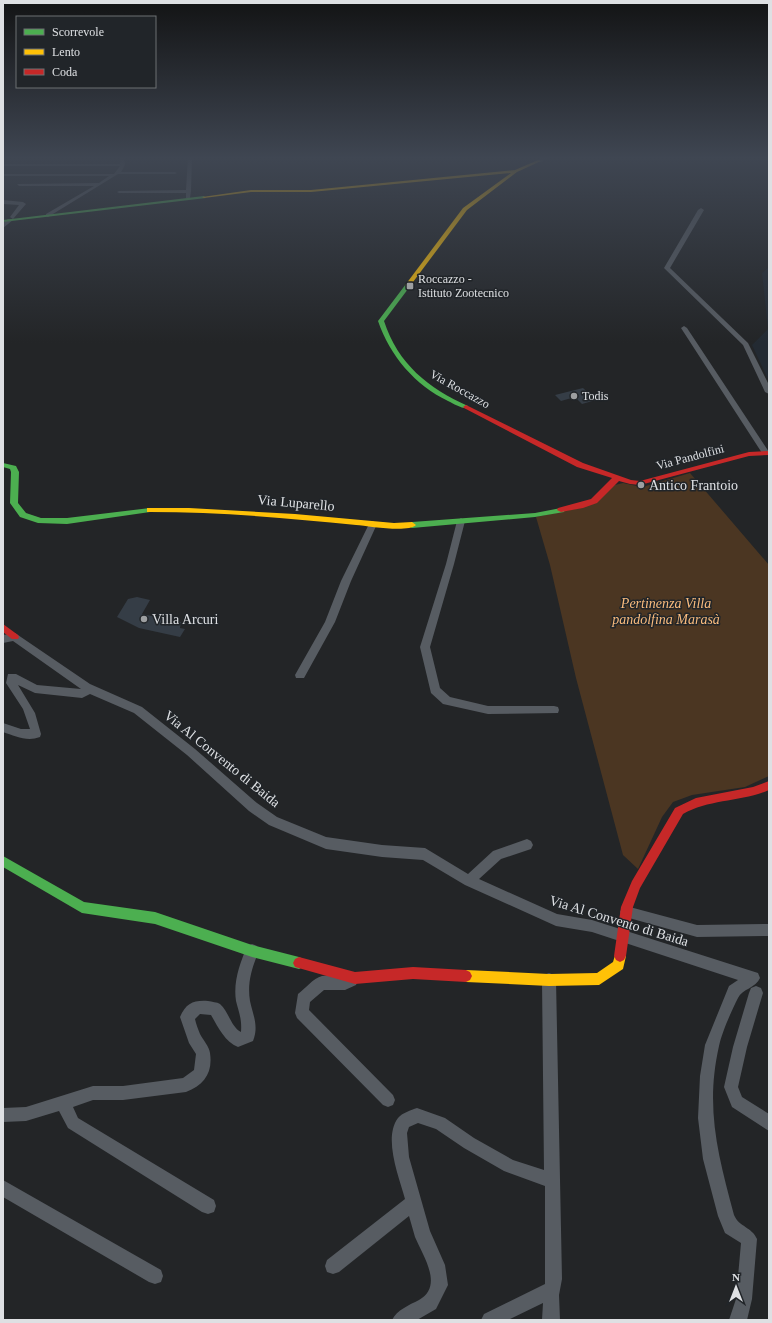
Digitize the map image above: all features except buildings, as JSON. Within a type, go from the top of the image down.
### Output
[{"type":"street","name":"Via Roccazzo","points":[[458,219],[384,315],[381,322],[381,328],[386,337],[416,377],[432,390],[580,466],[617,478]]},
{"type":"street","points":[[696,219],[667,268],[746,344],[769,392]]},
{"type":"street","points":[[684,328],[768,453]]},
{"type":"street","name":"Via Pandolfini","points":[[617,478],[630,482],[640,482],[749,454],[768,453]]},
{"type":"street","name":"Via Luparello","points":[[3,465],[13,468],[14,503],[18,510],[23,515],[41,521],[67,521],[158,509],[295,516],[394,526],[462,521],[535,515],[580,506],[594,502],[617,478]]},
{"type":"street","points":[[462,521],[425,647],[435,690],[447,701],[488,710],[554,710]]},
{"type":"street","points":[[300,675],[330,622],[346,581],[373,524]]},
{"type":"street","points":[[3,627],[15,637]]},
{"type":"street","points":[[3,639],[15,637]]},
{"type":"street","name":"Via Al Convento di Baida","points":[[15,637],[88,689],[138,710],[191,752],[253,807],[273,821],[326,843],[382,851],[425,854],[469,882],[556,920],[592,926],[753,978],[734,991],[712,1046],[707,1076],[705,1111],[706,1134],[726,1216],[731,1227],[749,1239],[744,1299],[738,1320]]},
{"type":"street","points":[[3,727],[20,734],[36,734],[34,722],[28,709],[11,683],[12,677],[35,689],[82,694],[88,689]]},
{"type":"street","points":[[3,861],[82,907],[155,918],[252,951],[355,978],[413,973],[550,980],[599,979],[619,965],[626,912],[636,885],[679,811],[689,804],[700,800],[753,792],[769,785]]},
{"type":"street","points":[[469,882],[498,855],[527,845]]},
{"type":"street","points":[[626,912],[697,931],[769,930]]},
{"type":"street","points":[[3,1115],[26,1114],[93,1093],[123,1093],[186,1085],[201,1074],[203,1053],[194,1038],[188,1017],[197,1007],[215,1009],[226,1027],[238,1040],[248,1036],[249,1020],[243,1000],[243,974],[252,951]]},
{"type":"street","points":[[355,978],[345,983],[322,983],[303,999],[302,1013],[388,1100]]},
{"type":"street","points":[[550,980],[554,1279],[552,1289],[551,1320]]},
{"type":"street","points":[[756,993],[740,1047],[731,1087],[737,1102],[769,1123]]},
{"type":"street","points":[[62,1102],[73,1123],[208,1206]]},
{"type":"street","points":[[401,1320],[430,1303],[440,1285],[437,1266],[422,1232],[402,1157],[399,1132],[404,1122],[417,1116],[440,1123],[469,1143],[509,1166],[552,1181]]},
{"type":"street","points":[[3,1188],[155,1276]]},
{"type":"street","points":[[333,1266],[414,1202]]},
{"type":"street","points":[[490,1320],[552,1289]]},
{"type":"shaded area","points":[[769,267],[769,381],[752,345],[768,329],[762,273]]},
{"type":"green space","name":"Pertinenza Villa pandolfina Marasà","points":[[690,473],[769,565],[769,776],[745,787],[692,795],[673,802],[662,817],[638,869],[623,855],[576,678],[550,565],[536,517],[580,508],[615,485],[623,483],[646,486]]},
{"type":"traffic: fast","points":[[3,221],[22,219]]},
{"type":"traffic: fast","points":[[408,285],[381,321],[384,330],[401,360],[417,377],[441,395],[466,407]]},
{"type":"traffic: fast","points":[[3,465],[13,468],[15,472],[14,503],[23,515],[41,521],[67,521],[150,510]]},
{"type":"traffic: fast","points":[[412,525],[535,515],[561,510]]},
{"type":"traffic: fast","points":[[3,861],[82,907],[155,918],[252,951],[299,963]]},
{"type":"traffic: slow","points":[[408,285],[458,219]]},
{"type":"traffic: slow","points":[[150,510],[189,510],[295,516],[394,526],[412,525]]},
{"type":"traffic: slow","points":[[466,976],[549,980],[599,979],[619,965],[620,956]]},
{"type":"traffic: jam","points":[[466,407],[580,465],[630,482],[640,483],[749,454],[769,453]]},
{"type":"traffic: jam","points":[[561,510],[594,501],[617,478]]},
{"type":"traffic: jam","points":[[3,627],[15,637]]},
{"type":"traffic: jam","points":[[620,956],[627,907],[636,885],[679,811],[687,806],[705,800],[742,794],[769,785]]},
{"type":"traffic: jam","points":[[299,963],[355,978],[413,973],[466,976]]},
{"type":"place","name":"Roccazzo - Istituto Zootecnico","points":[[410,286]]},
{"type":"place","name":"Todis","points":[[574,396]]},
{"type":"place","name":"Antico Frantoio","points":[[641,485]]},
{"type":"place","name":"Villa Arcuri","points":[[144,619]]}]
